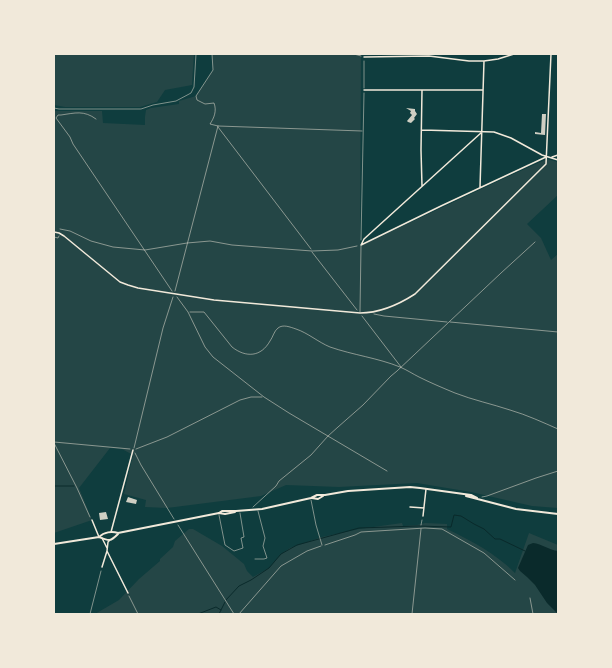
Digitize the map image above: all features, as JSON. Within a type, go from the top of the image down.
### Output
[{"type":"main road","points":[[99,537],[110,540],[118,534],[153,526],[219,513],[225,514],[236,511],[258,510],[311,498],[318,499],[325,495],[348,490],[410,487],[471,495],[516,509],[558,514]]},
{"type":"main road","points":[[54,544],[99,537],[102,534],[111,532],[118,534]]},
{"type":"street","points":[[364,57],[429,56],[469,61],[484,61],[498,59],[514,54]]},
{"type":"street","points":[[54,232],[59,233],[120,282],[138,288],[214,300],[360,313],[368,313],[391,307],[415,294],[546,164],[551,54]]},
{"type":"street","points":[[480,187],[484,61]]},
{"type":"street","points":[[364,90],[483,90]]},
{"type":"street","points":[[422,90],[422,187]]},
{"type":"street","points":[[422,130],[494,132],[511,138],[546,157],[558,160]]},
{"type":"street","points":[[361,245],[364,239],[482,132]]},
{"type":"street","points":[[552,158],[558,155]]},
{"type":"street","points":[[361,245],[480,187],[546,157]]},
{"type":"street","points":[[111,532],[133,450]]},
{"type":"street","points":[[423,516],[426,489]]},
{"type":"street","points":[[410,507],[424,508]]},
{"type":"street","points":[[92,520],[99,537]]},
{"type":"street","points":[[102,538],[128,593]]},
{"type":"street","points":[[106,548],[110,540]]},
{"type":"street","points":[[102,568],[107,551]]},
{"type":"lane","points":[[360,313],[361,245]]},
{"type":"lane","points":[[311,498],[322,546]]},
{"type":"lane","points":[[254,559],[267,558],[263,546],[265,538],[258,510]]},
{"type":"lane","points":[[219,513],[225,545],[234,551],[243,548],[241,538],[244,537],[240,511]]},
{"type":"path","points":[[54,108],[141,109],[153,105],[176,102],[191,93],[194,87],[196,54]]},
{"type":"path","points":[[212,54],[213,70],[196,96],[197,100],[205,104],[214,103],[216,107],[215,113],[210,124],[218,126],[363,131]]},
{"type":"path","points":[[60,229],[70,231],[112,247],[145,250],[210,241],[312,251],[338,250],[361,245],[364,57],[354,54]]},
{"type":"path","points":[[96,119],[85,113],[61,114],[56,118],[174,294],[188,312],[209,353],[264,397],[387,471]]},
{"type":"path","points":[[167,507],[133,450],[163,328],[174,294],[218,126]]},
{"type":"path","points":[[218,126],[401,367]]},
{"type":"path","points":[[54,237],[58,238],[59,233]]},
{"type":"path","points":[[251,510],[276,486],[279,481],[311,455],[328,436],[535,242]]},
{"type":"path","points":[[188,312],[204,312],[232,347],[236,351],[244,354],[249,355],[258,352],[270,342],[277,329],[284,326],[293,328],[304,332],[316,341],[330,347],[401,367],[456,393],[512,410],[558,429]]},
{"type":"path","points":[[368,313],[384,316],[558,332]]},
{"type":"path","points":[[54,443],[133,450],[167,437],[240,400],[251,397],[264,397]]},
{"type":"path","points":[[54,443],[92,520]]},
{"type":"path","points":[[482,497],[558,471]]},
{"type":"path","points":[[421,525],[423,516]]},
{"type":"path","points":[[412,614],[421,528]]},
{"type":"path","points":[[240,614],[281,566],[307,551],[361,532],[421,528],[442,529],[484,553],[515,580]]},
{"type":"path","points":[[183,533],[234,614]]},
{"type":"path","points":[[90,614],[102,568]]},
{"type":"path","points":[[128,593],[138,614]]},
{"type":"path","points":[[530,598],[533,614]]},
{"type":"shaded area","points":[[54,54],[194,54],[192,85],[165,90],[157,102],[140,107],[65,107],[54,105]]},
{"type":"shaded area","points":[[212,54],[361,54],[360,246],[547,159],[558,162],[558,195],[527,224],[541,238],[551,260],[558,254],[558,508],[532,506],[471,492],[417,483],[339,487],[286,485],[261,496],[167,508],[145,507],[146,500],[124,494],[133,455],[122,449],[110,448],[79,488],[92,520],[54,533],[54,111],[102,111],[103,123],[145,125],[146,110],[179,104],[179,101],[196,96],[213,70]]},
{"type":"shaded area","points":[[402,523],[403,526],[425,523],[447,524],[447,529],[483,548],[515,573],[529,533],[558,545],[558,614],[95,614],[119,600],[139,579],[160,561],[160,559],[173,547],[175,541],[189,529],[193,529],[222,546],[244,564],[247,571],[253,577],[269,568],[281,554],[290,548],[322,537],[359,529]]},
{"type":"shaded area","points":[[533,543],[558,551],[558,614],[547,603],[535,585],[518,568],[528,545]]},
{"type":"building","points":[[406,108],[415,109],[417,114],[411,123],[407,121],[412,115],[410,113],[411,111]]},
{"type":"building","points":[[542,114],[546,114],[545,135],[535,134],[535,132],[541,133]]},
{"type":"building","points":[[128,497],[137,500],[136,504],[126,502]]},
{"type":"building","points":[[106,512],[108,519],[100,520],[99,513]]},
{"type":"waterway","points":[[54,486],[74,486]]},
{"type":"waterway","points":[[226,600],[239,586],[269,568],[281,554],[297,545],[359,528],[418,526],[451,527],[454,515],[461,516],[484,529],[495,539],[500,539],[525,551]]},
{"type":"waterway","points":[[219,614],[225,602]]},
{"type":"waterway","points":[[198,614],[216,607],[221,610]]}]
